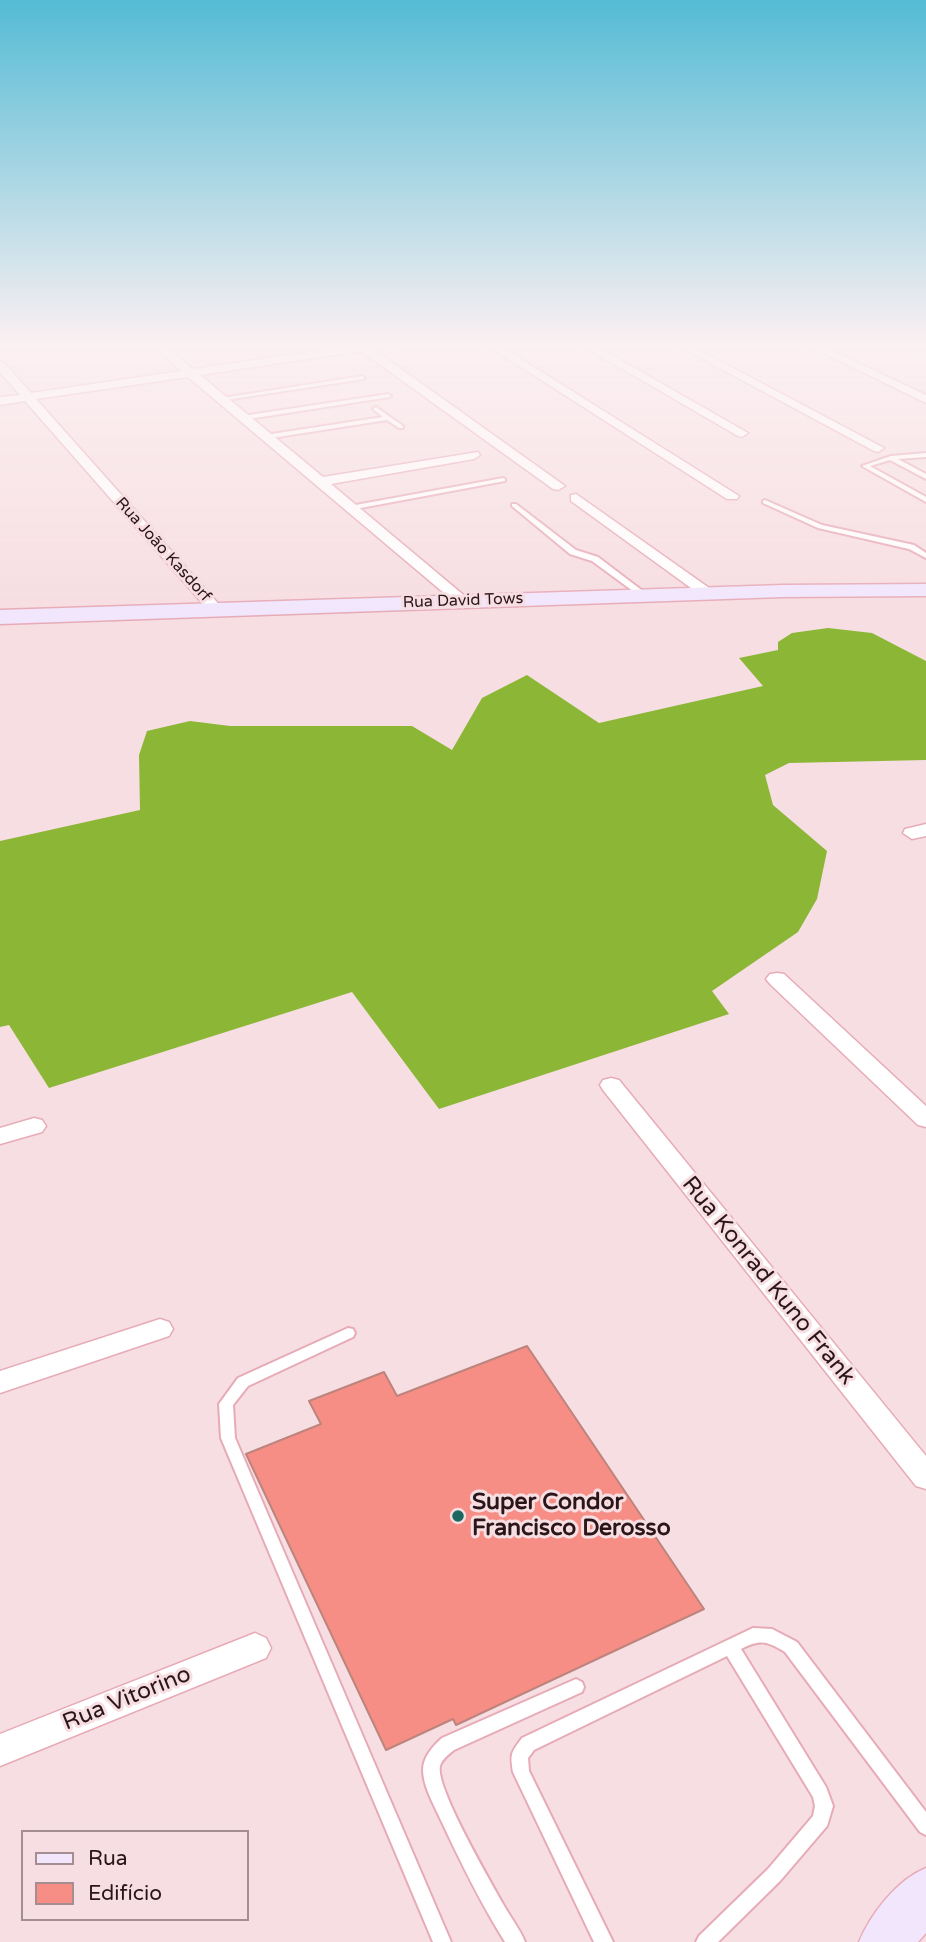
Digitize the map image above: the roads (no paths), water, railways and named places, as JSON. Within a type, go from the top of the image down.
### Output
[{"type":"street","name":"Rua João Kasdorf","points":[[57,433],[215,609]]},
{"type":"street","points":[[260,433],[462,601]]},
{"type":"street","points":[[483,433],[558,486]]},
{"type":"street","points":[[631,433],[732,496]]},
{"type":"street","points":[[849,433],[878,448]]},
{"type":"street","points":[[319,482],[474,455]]},
{"type":"street","points":[[576,498],[707,593]]},
{"type":"street","name":"Rua David Tows","points":[[0,617],[707,593],[926,590]]},
{"type":"street","points":[[777,979],[926,1119]]},
{"type":"street","name":"Rua Konrad Kuno Frank","points":[[611,1085],[926,1478]]},
{"type":"street","points":[[0,1136],[34,1126]]},
{"type":"street","points":[[0,1382],[160,1329]]},
{"type":"street","name":"Rua Vitorino","points":[[0,1750],[255,1648]]},
{"type":"street","points":[[885,1942],[926,1893]]},
{"type":"lane","points":[[265,437],[294,433]]},
{"type":"lane","points":[[926,455],[891,458],[866,466],[926,500]]},
{"type":"lane","points":[[891,458],[926,477]]},
{"type":"lane","points":[[350,508],[503,480]]},
{"type":"lane","points":[[765,502],[820,527],[911,547],[926,555]]},
{"type":"lane","points":[[514,505],[573,552],[595,559],[644,595]]},
{"type":"lane","points":[[911,547],[926,544]]},
{"type":"lane","points":[[348,1333],[243,1382],[226,1404],[228,1438],[442,1942]]},
{"type":"lane","points":[[604,1942],[521,1772],[519,1756],[528,1744],[753,1635],[772,1636],[791,1647],[926,1826]]},
{"type":"lane","points":[[705,1942],[774,1875],[821,1820],[824,1807],[820,1793],[730,1646]]},
{"type":"lane","points":[[516,1942],[501,1921],[430,1772],[435,1756],[447,1744],[576,1687]]},
{"type":"place","name":"Super Condor Francisco Derosso","points":[[458,1516]]}]
